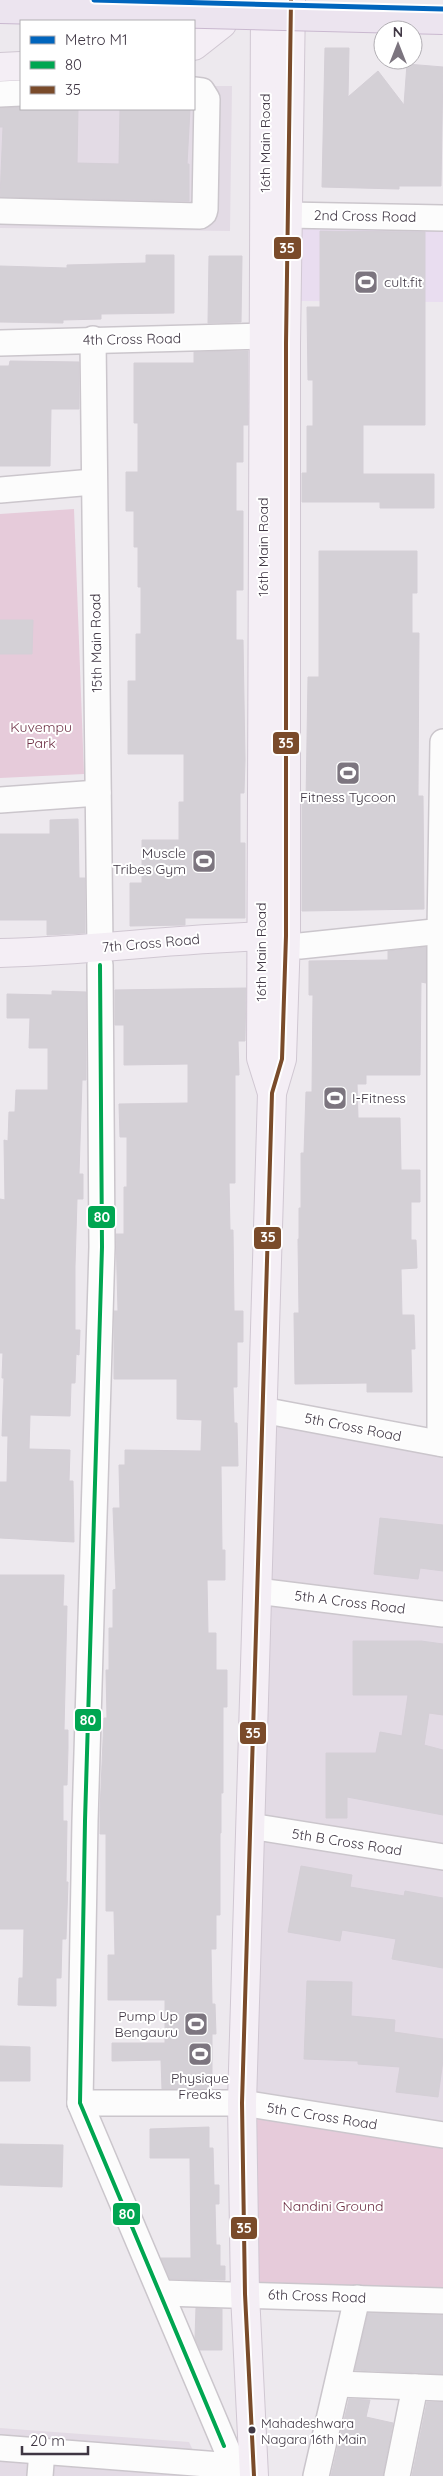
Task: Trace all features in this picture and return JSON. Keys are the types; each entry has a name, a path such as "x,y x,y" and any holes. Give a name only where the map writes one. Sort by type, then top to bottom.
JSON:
{"main road":[{"path":"0,9 443,20"}],"street":[{"name":"16th Main Road","path":"241,2473 245,2294 242,2103 262,1410 272,1094 282,1059 265,336 274,18 292,0"},
{"name":"16th Main Road","path":"274,18 287,215 279,944"},
{"path":"195,45 222,24"},
{"path":"0,67 20,66"},
{"path":"0,211 200,216 204,213 205,209 207,99 202,91 195,90"},
{"path":"0,94 20,93"},
{"name":"2nd Cross Road","path":"287,215 443,218"},
{"name":"4th Cross Road","path":"0,343 93,339 265,336"},
{"name":"15th Main Road","path":"93,339 102,1247 85,1821 80,2102 241,2473"},
{"path":"0,490 93,482"},
{"path":"441,1444 443,742"},
{"path":"0,800 98,793"},
{"name":"7th Cross Road","path":"0,967 56,969 100,956 226,936 279,944 441,931"},
{"name":"7th Cross Road","path":"0,953 54,952 100,956"},
{"name":"5th Cross Road","path":"262,1410 441,1444"},
{"name":"5th A Cross Road","path":"257,1591 443,1614"},
{"name":"5th B Cross Road","path":"250,1826 443,1857"},
{"name":"5th C Cross Road","path":"80,2102 242,2103 443,2135"},
{"name":"6th Cross Road","path":"162,2293 443,2301"},
{"path":"316,2476 357,2298"},
{"path":"338,2384 443,2388"},
{"path":"397,2476 415,2387"},
{"path":"0,2448 241,2473"},
{"path":"40,2476 42,2451"}],"shaded area":[{"path":"0,83 20,83 20,110 195,110 195,86 232,86 230,231 0,228"},
{"path":"302,223 443,224 443,302 301,301"},
{"path":"276,1424 443,1450 443,2123 254,2092"},
{"path":"0,2428 189,2442 205,2476 0,2476"}],"green space":[{"name":"Kuvempu Park","path":"74,509 84,774 0,778 0,514"},
{"name":"Nandini Ground","path":"249,2112 443,2140 443,2290 254,2285"}],"building":[{"path":"325,48 349,48 348,97 378,71 404,105 407,70 423,70 423,65 443,67 441,186 399,186 399,189 322,187"},
{"path":"0,108 78,110 77,163 119,164 120,110 190,110 187,164 189,164 189,201 0,197 3,127 0,127"},
{"path":"320,231 425,232 425,425 363,425 363,474 434,474 434,508 380,508 380,502 302,502 302,473 307,473 307,426 313,426 313,380 308,380 307,307 320,307"},
{"path":"146,255 174,255 174,313 101,314 101,319 63,320 63,323 0,322 0,266 67,268 67,265 146,263"},
{"path":"209,256 242,256 241,322 208,323"},
{"path":"248,351 248,425 243,425 243,462 236,462 236,511 243,511 243,590 236,590 236,640 243,640 245,760 244,793 240,793 240,843 245,843 245,918 185,918 185,925 130,926 130,883 142,883 142,840 179,840 179,802 184,802 184,754 128,754 128,681 136,681 136,634 141,634 141,587 138,587 138,547 134,547 134,511 126,511 126,472 138,472 138,423 134,423 134,363 194,363 194,352"},
{"path":"10,361 79,362 79,409 51,409 50,466 0,466 0,366 9,366"},
{"path":"319,551 417,551 417,593 412,593 412,633 419,633 418,796 423,796 424,909 302,911 302,801 306,801 308,677 319,677"},
{"path":"0,620 33,620 32,654 0,654"},
{"path":"78,819 79,878 85,878 85,933 47,935 47,920 0,920 0,834 50,834 50,820"},
{"path":"426,947 426,983 421,982 420,1075 366,1075 366,1084 357,1084 358,1118 400,1118 401,1170 420,1170 420,1202 411,1202 411,1240 416,1240 417,1268 401,1269 402,1315 414,1315 415,1349 411,1349 412,1392 367,1392 367,1383 295,1384 294,1313 299,1313 298,1239 299,1208 301,1208 301,1153 304,1153 306,1092 312,1092 313,995 309,995 309,961 388,960 388,951"},
{"path":"246,988 245,1041 238,1041 239,1075 235,1075 235,1183 229,1183 230,1230 233,1230 234,1311 243,1311 243,1342 237,1342 237,1387 233,1387 234,1423 237,1423 238,1466 221,1466 222,1550 225,1550 225,1580 207,1580 208,1633 216,1633 216,1670 227,1670 227,1707 223,1707 220,1915 216,1915 216,1949 211,1949 212,2004 215,2004 216,2034 212,2034 212,2089 162,2089 161,2060 112,2061 112,2043 165,2043 165,2000 108,2000 108,1955 115,1955 114,1911 106,1911 106,1834 100,1834 100,1811 104,1718 107,1718 106,1670 109,1670 109,1628 113,1628 113,1590 116,1589 113,1508 120,1508 119,1465 125,1465 125,1450 201,1451 202,1420 177,1419 177,1379 114,1379 114,1311 118,1311 116,1234 124,1234 124,1187 127,1187 127,1137 120,1137 119,1104 188,1103 188,1064 124,1065 124,1025 115,1025 115,990"},
{"path":"52,991 86,992 86,1080 82,1080 79,1174 83,1174 83,1199 77,1199 75,1266 75,1330 80,1330 79,1355 76,1354 75,1383 71,1383 70,1416 30,1415 29,1449 70,1450 69,1481 73,1481 74,1542 0,1538 0,1482 7,1482 8,1436 2,1436 4,1378 2,1378 3,1353 0,1353 0,1199 5,1200 4,1140 8,1141 9,1112 15,1112 16,1090 48,1090 48,1048 29,1048 30,1018 7,1018 7,994 52,995"},
{"path":"380,1518 443,1525 443,1571 420,1568 418,1579 374,1574"},
{"path":"0,1575 64,1575 63,1606 67,1606 64,1730 68,1730 68,1748 67,1785 63,1785 63,1821 67,1821 66,1882 68,1882 66,1939 62,1939 61,1978 56,1978 56,2006 18,2005 19,1978 23,1978 24,1929 0,1929"},
{"path":"353,1641 421,1641 443,1644 443,1715 429,1713 424,1745 443,1750 443,1815 347,1797 347,1818 326,1818 326,1753 376,1753 380,1732 402,1736 408,1695 353,1695"},
{"path":"301,1866 352,1875 350,1887 404,1896 405,1891 443,1898 443,1968 392,1959 396,1939 342,1930 340,1941 288,1932"},
{"path":"307,1981 352,1982 351,2016 395,2020 394,2032 443,2039 443,2060 438,2097 396,2092 400,2067 358,2064 358,2061 304,2059"},
{"path":"0,2046 30,2047 30,2081 0,2081"},
{"path":"209,2127 209,2148 213,2148 214,2185 219,2185 219,2204 215,2204 216,2245 220,2245 220,2266 225,2266 225,2280 170,2279 161,2258 191,2258 190,2158 150,2158 150,2129"},
{"path":"0,2144 63,2145 62,2187 0,2185"},
{"path":"196,2308 222,2309 222,2350 200,2350 195,2338"},
{"path":"368,2313 443,2315 443,2374 355,2370"},
{"path":"349,2399 370,2400 366,2417 393,2423 383,2476 331,2476"},
{"path":"427,2402 443,2402 443,2476 412,2476"}],"metro line":[{"name":"M1","path":"94,0 443,9"}],"transit line":[{"name":"35","path":"254,2476 245,2294 242,2103 272,1093 282,1059 286,936 286,343 291,0"},
{"name":"80","path":"100,965 102,1247 85,1821 80,2103 224,2446"}],"place":[{"name":"cult.fit","path":"366,282"},
{"name":"Fitness Tycoon","path":"348,773"},
{"name":"Muscle Tribes Gym","path":"204,861"},
{"name":"I-Fitness","path":"335,1098"},
{"name":"Pump Up Bengauru","path":"196,2024"},
{"name":"Physique Freaks","path":"200,2054"},
{"name":"Mahadeshwara Nagara 16th Main","path":"252,2430"}]}
